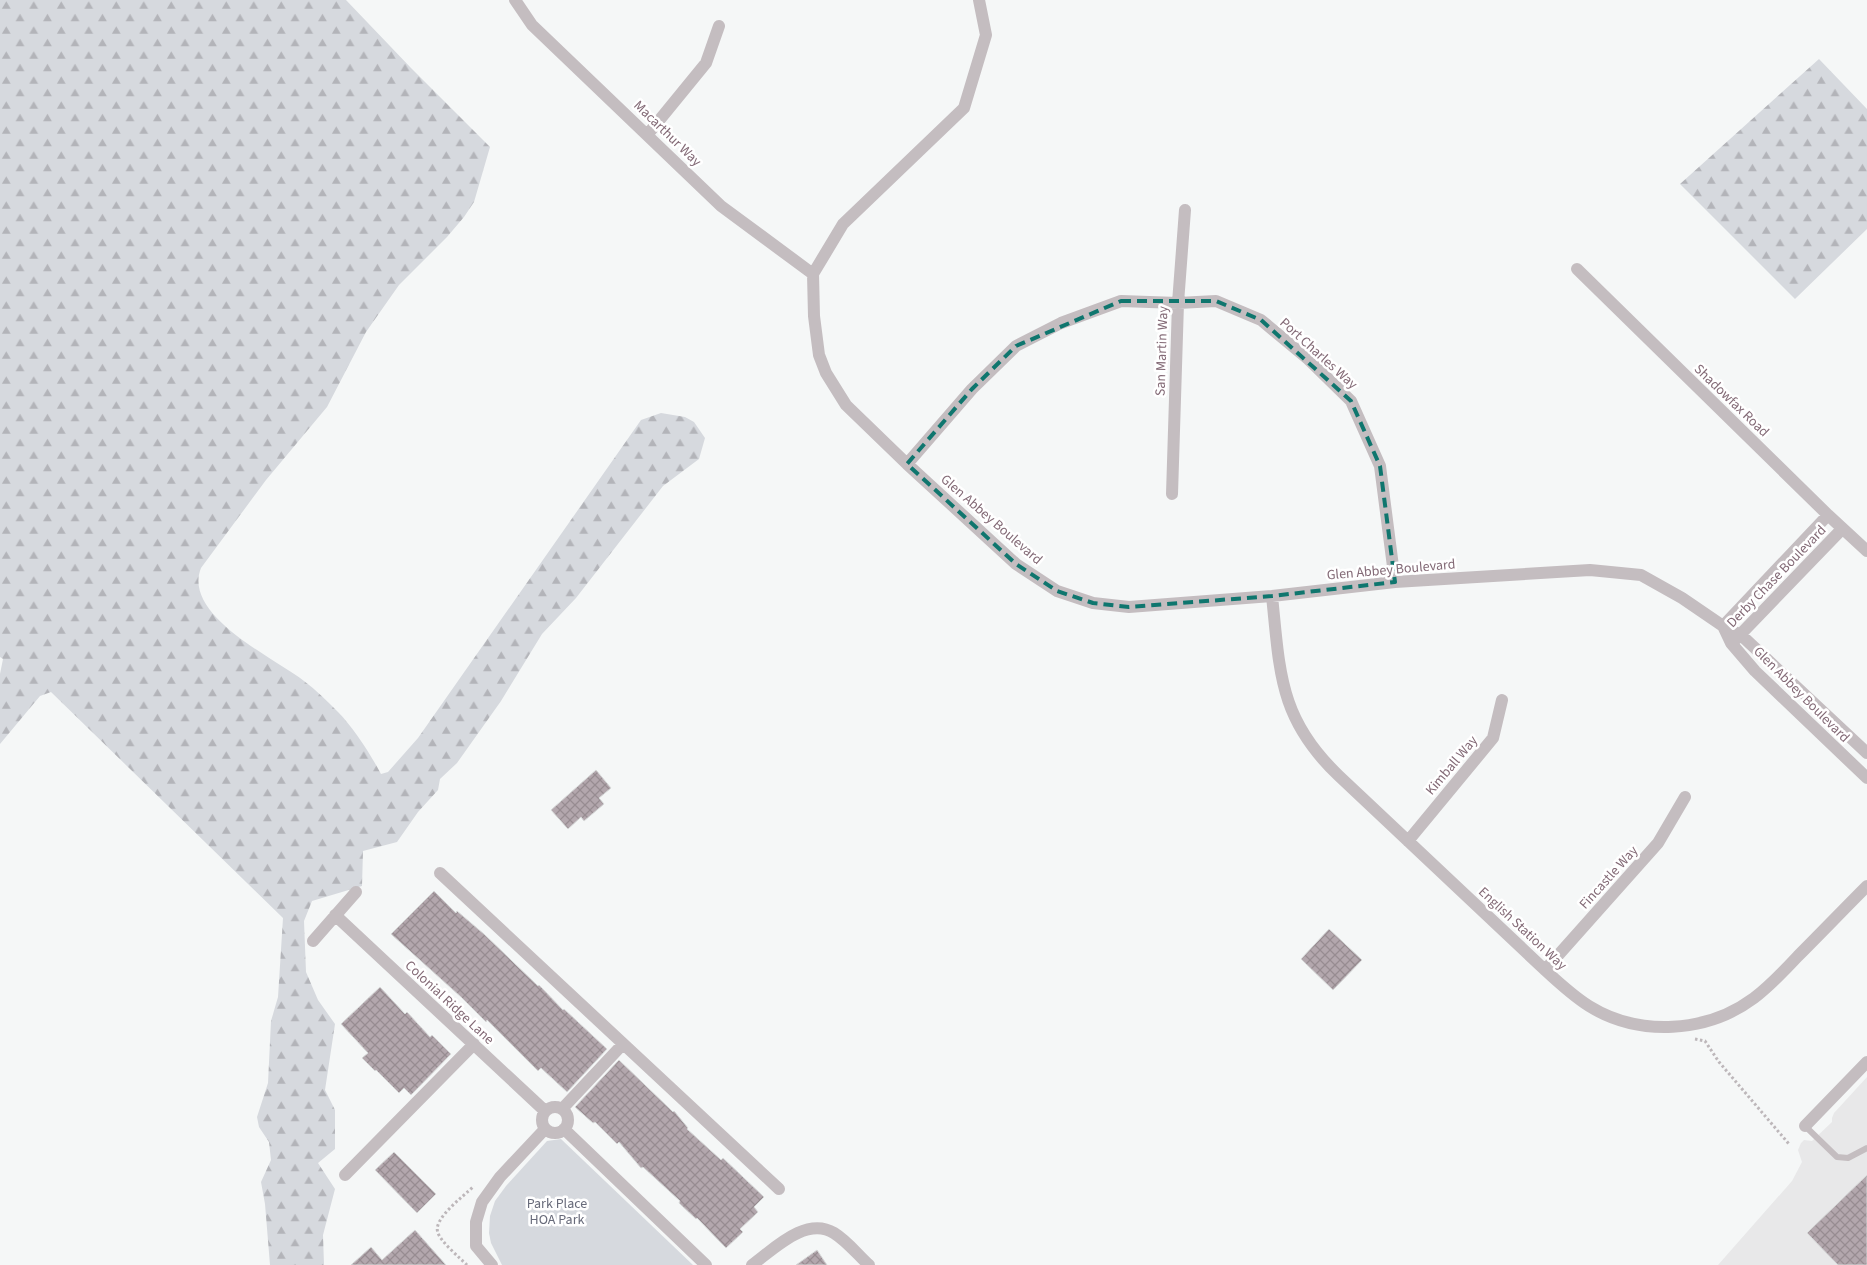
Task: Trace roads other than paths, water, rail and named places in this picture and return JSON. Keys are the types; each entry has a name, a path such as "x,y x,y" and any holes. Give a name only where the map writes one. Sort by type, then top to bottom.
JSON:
{"street":[{"name":"Macarthur Way","path":"515,0 532,25 648,134 721,206 813,274"},
{"path":"813,274 843,224 964,108 986,35 979,0"},
{"path":"648,134 706,64 719,26"},
{"name":"San Martin Way","path":"1172,494 1178,303 1185,210"},
{"name":"Shadowfax Road","path":"1578,269 1867,552"},
{"name":"Glen Abbey Boulevard","path":"813,274 814,316 819,355 826,374 846,405 1016,564 1057,591 1093,603 1129,608 1272,596 1395,582 1590,570 1640,575 1682,598 1723,626 1867,753"},
{"name":"Port Charles Way","path":"907,464 972,389 1016,346 1061,323 1121,301 1178,303 1216,301 1261,320 1308,359 1350,401 1380,466 1395,582"},
{"name":"Derby Chase Boulevard","path":"1723,626 1828,515"},
{"name":"Derby Chase Boulevard","path":"1736,639 1842,529"},
{"name":"English Station Way","path":"1272,596 1280,673 1292,715 1303,735 1328,766 1545,970 1574,996 1591,1008 1625,1022 1660,1027 1698,1024 1734,1010 1755,998 1769,986 1867,886"},
{"name":"Glen Abbey Boulevard","path":"1736,639 1756,671 1867,778"},
{"name":"Kimball Way","path":"1408,840 1493,738 1502,700"},
{"name":"Fincastle Way","path":"1545,970 1658,844 1685,797"},
{"path":"440,873 779,1189"},
{"path":"313,941 356,892"},
{"name":"Colonial Ridge Lane","path":"335,915 545,1111"},
{"path":"345,1175 474,1044"},
{"path":"562,1109 623,1044"},
{"path":"1805,1126 1867,1062"},
{"path":"554,1107 562,1109 568,1120 564,1129 553,1133 545,1129 542,1118 545,1111 554,1107"},
{"path":"492,1265 476,1246 476,1222 482,1202 500,1177 545,1129"},
{"path":"564,1129 706,1265"},
{"path":"752,1265 794,1235 804,1230 816,1228 834,1233 869,1265"}],"lane":[{"path":"1805,1126 1838,1157 1848,1158 1867,1148"}],"park label":[{"name":"Park Place HOA Park","path":"557,1212"}]}
